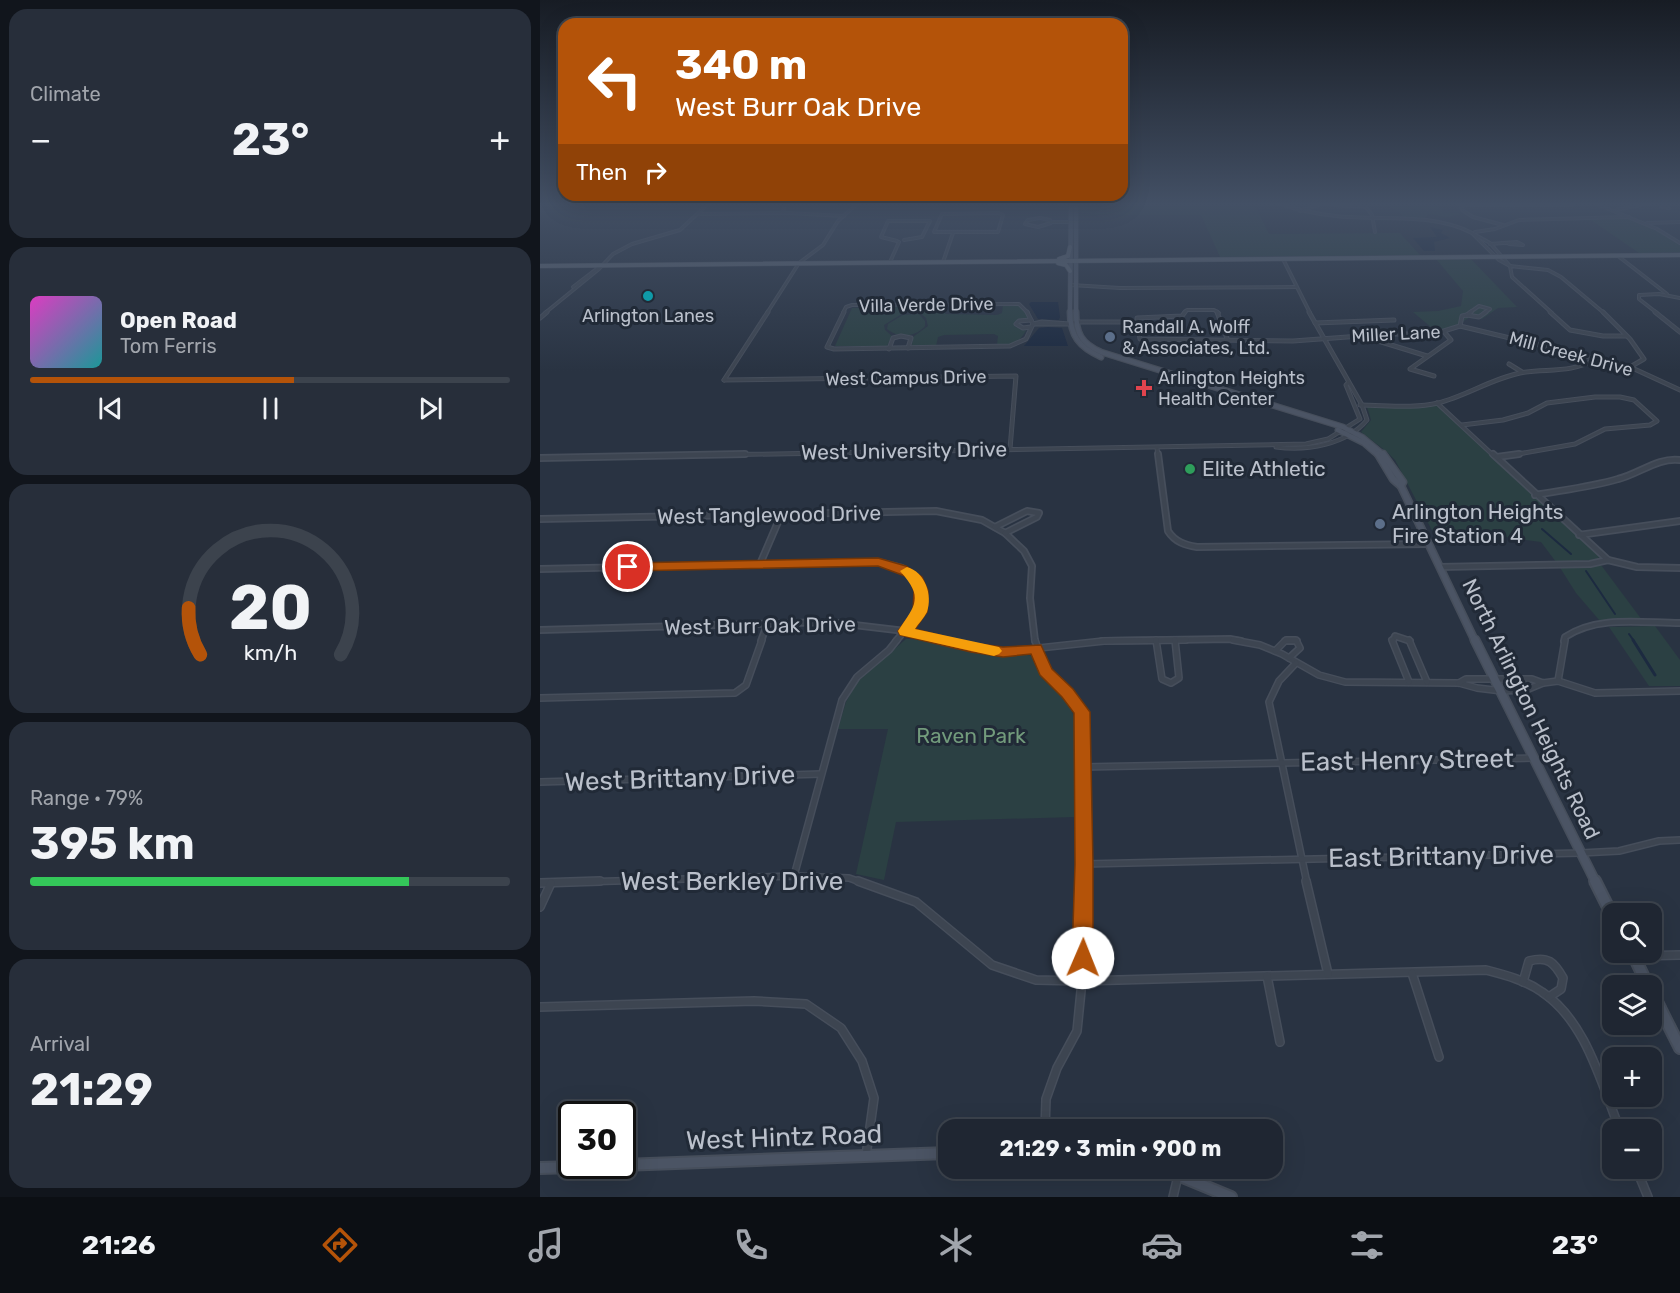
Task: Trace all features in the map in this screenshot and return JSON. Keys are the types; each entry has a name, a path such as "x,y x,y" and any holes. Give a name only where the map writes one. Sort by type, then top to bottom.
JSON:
{"main road":[{"path":"540,266 1283,259"},
{"path":"1016,261 1070,260"},
{"name":"North Arlington Heights Road","path":"1070,260 1076,329 1080,338 1088,345 1112,357 1348,431 1378,456 1395,482 1401,486 1498,690 1606,903"},
{"name":"North Arlington Heights Road","path":"1077,260 1070,324 1074,340 1087,351 1105,359 1348,431"},
{"path":"1009,261 1062,264 1070,271"},
{"path":"1662,1012 1680,1048"},
{"name":"West Hintz Road","path":"636,1164 938,1153"},
{"path":"541,1170 558,1169"},
{"path":"1188,1179 1231,1197"}],"street":[{"path":"540,317 593,269 609,259"},
{"path":"800,263 804,259"},
{"path":"1283,259 1356,405 1360,419 1348,431"},
{"path":"1287,266 1290,259"},
{"path":"1499,259 1510,266 1548,270 1561,277 1640,348 1644,359 1630,367"},
{"path":"1504,259 1510,266 1512,277 1570,330 1595,335 1626,336"},
{"path":"1622,259 1669,296"},
{"name":"West Campus Drive","path":"800,263 724,380 1016,376 1010,448"},
{"path":"1073,285 1120,288 1296,287"},
{"path":"1680,298 1640,294 1640,299 1680,332"},
{"name":"Villa Verde Drive","path":"1019,304 1026,309 1032,324 1026,339 1010,346 908,348 834,350 827,347 846,308 852,306 1019,304"},
{"path":"1479,306 1490,309 1479,317 1467,315 1479,306"},
{"path":"1032,324 1137,322 1137,318 1142,316 1182,316 1187,310 1214,310 1219,313 1228,341"},
{"name":"Miller Lane","path":"1137,322 1140,339 1228,341 1323,339 1389,334 1437,335 1460,326 1460,318 1467,315"},
{"path":"1315,323 1394,320"},
{"name":"Mill Creek Drive","path":"1460,326 1630,367 1679,389"},
{"path":"1434,376 1410,369 1427,356 1438,352 1451,340 1445,333"},
{"name":"Villa Verde Drive","path":"889,349 893,338 901,336 911,338 908,348"},
{"path":"1362,337 1427,356"},
{"path":"1356,405 1437,403 1499,378 1522,372 1571,370 1587,366 1595,359"},
{"path":"1509,364 1522,372"},
{"path":"1347,383 1351,385 1362,405 1367,420 1363,426 1348,431"},
{"path":"1462,425 1503,420 1528,413 1547,403 1569,399 1620,397 1634,400 1658,421 1650,425 1605,429 1575,444 1497,457"},
{"path":"1437,403 1578,535 1608,560"},
{"name":"West University Drive","path":"540,458 1010,448 1268,446 1297,450 1317,447 1348,431"},
{"path":"1157,448 1167,528 1178,542 1197,547 1428,544"},
{"path":"1535,495 1614,481 1644,470 1669,457 1680,460"},
{"name":"West Tanglewood Drive","path":"540,519 936,511 982,520 1005,533 1024,551 1032,566 1030,598 1036,648 1046,672 1082,712 1084,864 1082,981 1077,1031 1057,1068 1046,1099 1045,1119"},
{"path":"995,527 1027,511 1039,513 1037,517 1005,533"},
{"path":"760,564 781,515"},
{"path":"1578,535 1680,521"},
{"path":"1440,567 1590,564 1608,560 1637,567 1680,568"},
{"path":"540,569 878,562 902,568 915,577 921,591 920,612 889,650 857,677 842,699 794,876"},
{"name":"West Burr Oak Drive","path":"540,630 829,622 905,631 971,647 1003,652 1104,641 1230,639 1260,645 1319,675 1345,682 1459,683"},
{"path":"1558,681 1565,637 1576,628 1596,625 1680,623"},
{"path":"540,699 735,693 746,685 768,625"},
{"path":"1409,682 1392,639 1395,636 1401,635 1409,639 1427,682"},
{"path":"1156,640 1162,679 1171,683 1179,678 1174,640"},
{"path":"1275,651 1286,640 1296,640 1300,648 1289,658"},
{"path":"1296,663 1279,681 1269,702 1301,859 1328,974"},
{"path":"1459,683 1466,679 1532,679 1543,683 1558,681 1595,693 1680,691"},
{"path":"1459,683 1467,687 1528,690 1538,688 1543,683"},
{"name":"East Henry Street","path":"1083,767 1533,758"},
{"name":"West Brittany Drive","path":"540,782 820,774"},
{"name":"East Brittany Drive","path":"1301,859 1581,853 1619,851 1659,841 1680,840"},
{"path":"1084,864 1301,859"},
{"name":"West Berkley Drive","path":"540,883 794,876 849,878 916,903 992,965 1036,980 1082,981 1486,970 1523,982"},
{"path":"540,907 551,883"},
{"path":"1662,955 1680,955"},
{"path":"1549,997 1561,989 1563,978 1555,964 1541,958 1529,961 1523,982 1549,997 1577,1030 1615,1119"},
{"path":"1412,973 1439,1057"},
{"path":"1267,976 1280,1042"},
{"path":"540,1007 754,1001 806,1004 841,1028 862,1061 874,1098 866,1156"},
{"path":"1173,1197 1177,1179"},
{"path":"1641,1179 1648,1197"}],"green space":[{"path":"1436,259 1471,259 1517,307 1498,308 1482,319 1470,317 1450,330 1438,333 1413,312 1438,311 1461,306 1463,291"},
{"path":"1014,304 1022,307 1028,318 1014,322 1015,327 1027,329 1017,342 997,345 998,336 994,334 944,335 938,337 936,346 912,346 913,337 928,326 926,318 920,313 925,305 947,305 945,314 997,315 1002,313 1003,305 1000,305"},
{"path":"902,306 902,314 884,325 885,330 892,336 887,346 835,346 852,308"},
{"path":"919,314 925,321 925,326 917,333 902,335 887,329 888,324 903,315"},
{"path":"1434,405 1439,407 1599,556 1598,560 1556,562 1541,542 1498,536 1436,538 1395,460 1361,432 1371,420 1367,407"},
{"path":"1601,565 1642,620 1600,621 1576,593 1559,566"},
{"path":"1655,626 1680,660 1680,686 1649,686 1609,627"},
{"name":"Raven Park","path":"906,639 918,639 982,653 1032,656 1041,675 1067,702 1076,724 1075,817 896,822 884,880 856,874 888,729 838,729 846,702 857,682"}],"water":[{"path":"1031,302 1058,302 1059,320 1038,319 1029,304"},
{"path":"1039,328 1062,328 1068,346 1024,346"}],"waterway":[{"path":"1542,529 1571,554"},
{"path":"1586,571 1615,614"},
{"path":"1629,634 1634,641"},
{"path":"1633,640 1655,675"}],"slow traffic":[{"path":"907,571 915,577 921,591 920,612 905,631 994,651"}],"place":[{"name":"Arlington Lanes","path":"648,296"},
{"name":"Randall A. Wolff & Associates, Ltd.","path":"1110,337"},
{"name":"Arlington Heights Health Center","path":"1144,388"},
{"name":"Elite Athletic","path":"1190,469"},
{"name":"Arlington Heights Fire Station 4","path":"1380,524"}],"route":[{"path":"628,567 878,562 902,568 910,573 915,577 921,591 920,612 905,631 971,647 1003,652 1036,648 1046,672 1082,712 1083,958"}]}
